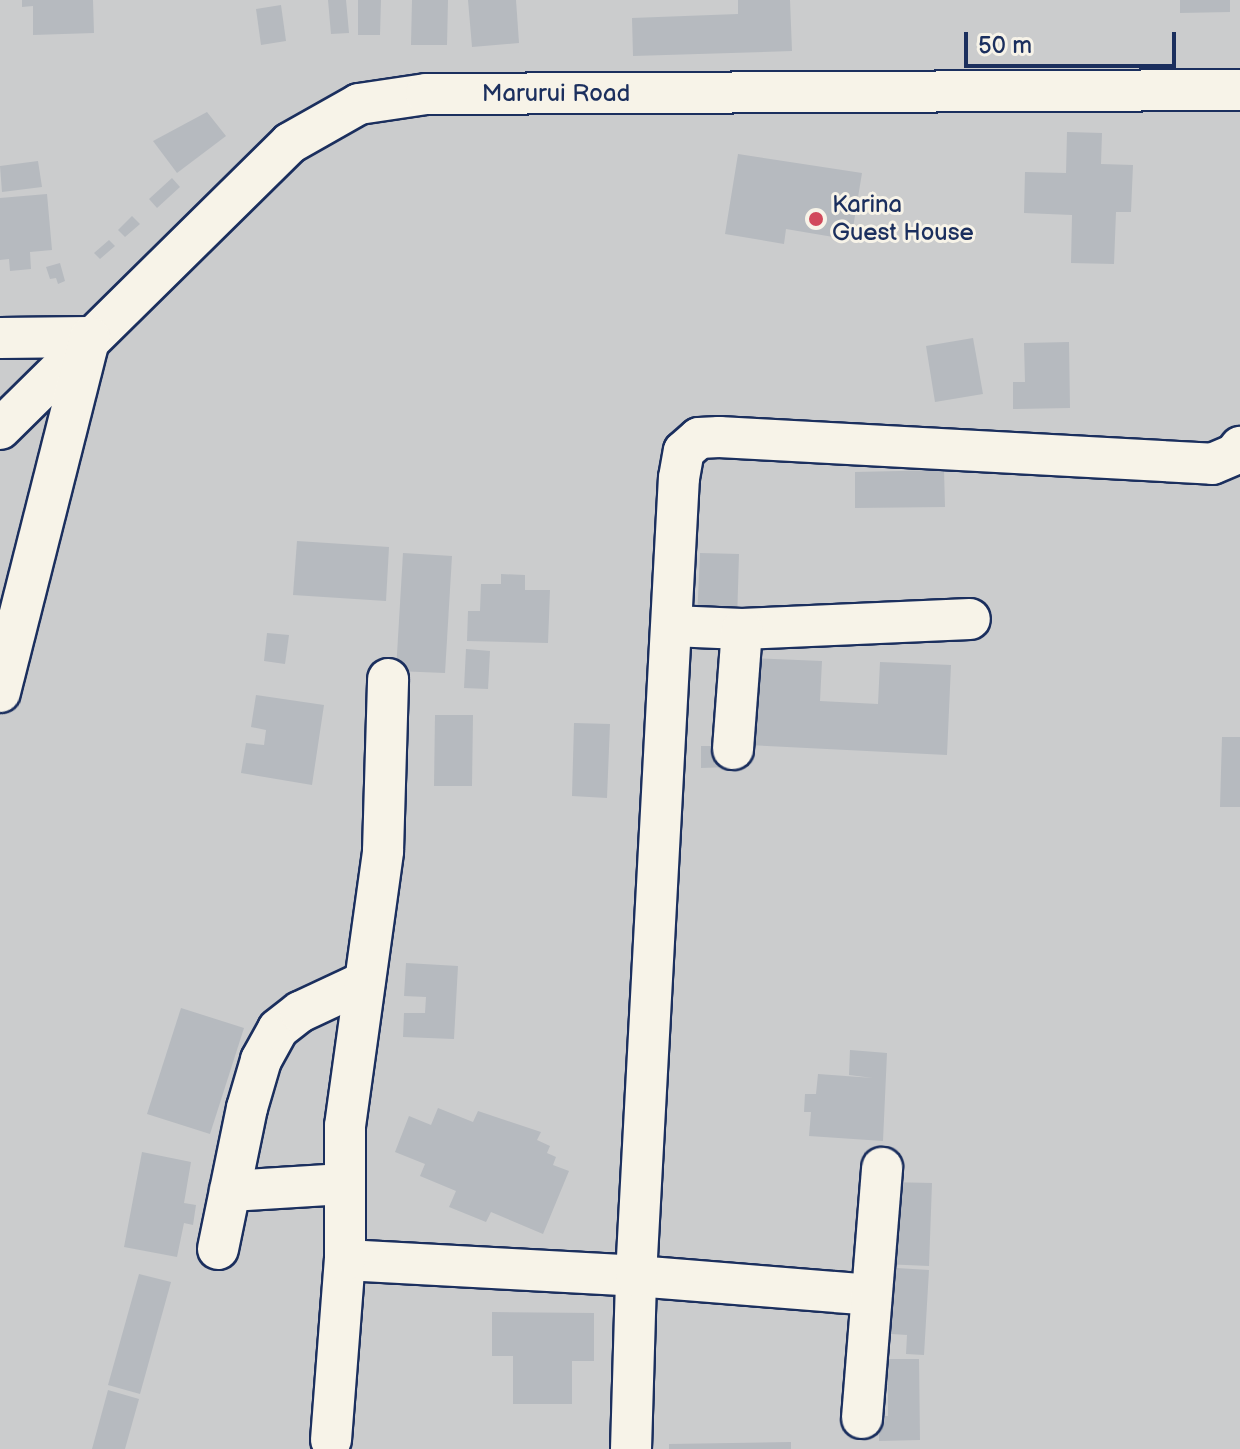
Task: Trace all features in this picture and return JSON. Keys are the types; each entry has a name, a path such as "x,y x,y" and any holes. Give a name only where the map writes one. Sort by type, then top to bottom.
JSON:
{"street":[{"name":"Marurui Road","path":"0,429 290,143 359,104 394,96 1240,90"},
{"path":"0,338 90,337 0,692"},
{"path":"631,1449 636,1276 679,478 684,451 699,438 1212,464 1235,454 1240,447"},
{"path":"672,626 742,629 970,619"},
{"path":"733,749 742,629"},
{"path":"331,1440 345,1260 345,1126 383,851 388,679"},
{"path":"218,1249 258,1072 278,1029 300,1012 364,982"},
{"path":"862,1418 882,1168"},
{"path":"230,1191 344,1184"},
{"path":"345,1260 636,1276 871,1295"}],"shaded area":[{"path":"0,0 1240,0 1240,1449 0,1449"}],"building":[{"path":"22,0 93,0 94,33 33,35 33,6 22,7"},
{"path":"328,0 346,0 349,33 331,34"},
{"path":"358,0 381,0 380,35 358,35"},
{"path":"412,0 448,0 447,45 411,45"},
{"path":"468,0 516,0 519,43 472,47"},
{"path":"738,0 790,0 792,51 633,56 632,18 738,14"},
{"path":"1180,0 1230,0 1230,12 1180,13"},
{"path":"281,5 286,41 261,45 256,9"},
{"path":"207,112 226,136 177,173 153,141"},
{"path":"1067,132 1102,133 1101,164 1133,165 1131,212 1116,212 1114,264 1071,263 1072,215 1024,213 1025,172 1066,173"},
{"path":"738,154 862,173 851,240 786,229 784,244 725,234"},
{"path":"38,161 42,187 2,192 0,166"},
{"path":"172,178 180,187 157,208 149,199"},
{"path":"47,194 52,250 30,252 31,269 10,271 9,259 0,260 0,198"},
{"path":"132,216 140,224 125,237 118,230"},
{"path":"109,240 115,246 100,259 94,253"},
{"path":"60,263 65,281 58,284 56,278 50,279 46,267"},
{"path":"973,338 983,394 935,402 926,346"},
{"path":"1069,342 1070,408 1013,409 1013,382 1025,382 1024,343"},
{"path":"944,470 945,507 855,508 855,472"},
{"path":"297,541 389,547 386,601 293,595"},
{"path":"403,553 452,556 445,673 396,671"},
{"path":"700,553 739,554 737,621 697,619"},
{"path":"501,574 525,575 525,590 550,590 548,643 467,641 468,611 480,611 481,584 501,584"},
{"path":"267,633 289,635 285,664 264,661"},
{"path":"466,649 490,651 488,689 464,688"},
{"path":"751,658 822,661 820,701 878,704 880,662 951,665 947,755 747,745"},
{"path":"256,695 324,705 312,785 241,773 246,743 264,745 266,730 251,727"},
{"path":"435,715 473,715 472,786 434,786"},
{"path":"574,723 610,724 607,798 572,796"},
{"path":"1222,737 1240,737 1240,807 1220,807"},
{"path":"701,746 730,746 730,767 701,768"},
{"path":"406,963 458,966 454,1039 403,1037 404,1013 425,1013 426,997 404,996"},
{"path":"181,1008 244,1028 210,1134 147,1114"},
{"path":"850,1050 887,1053 883,1141 809,1136 811,1112 804,1112 805,1094 816,1094 818,1074 873,1078 849,1075"},
{"path":"438,1108 473,1122 478,1111 541,1132 537,1140 550,1146 547,1153 556,1157 553,1165 569,1171 543,1234 491,1212 486,1222 449,1207 456,1191 420,1176 425,1164 395,1152 409,1116 431,1125"},
{"path":"142,1152 191,1162 184,1203 196,1205 193,1225 184,1223 177,1257 124,1247"},
{"path":"887,1182 932,1183 929,1266 883,1264"},
{"path":"880,1267 929,1270 924,1355 906,1354 907,1335 876,1333"},
{"path":"139,1274 171,1282 140,1394 108,1385"},
{"path":"492,1312 594,1313 594,1361 572,1361 572,1404 513,1404 513,1356 492,1356"},
{"path":"887,1359 919,1359 920,1440 879,1441 879,1416 888,1416 888,1385 881,1386 880,1366 888,1365"},
{"path":"108,1390 139,1399 125,1449 92,1449"},
{"path":"791,1442 791,1449 669,1449 669,1444"}],"place":[{"name":"Karina Guest House","path":"816,219"}]}
